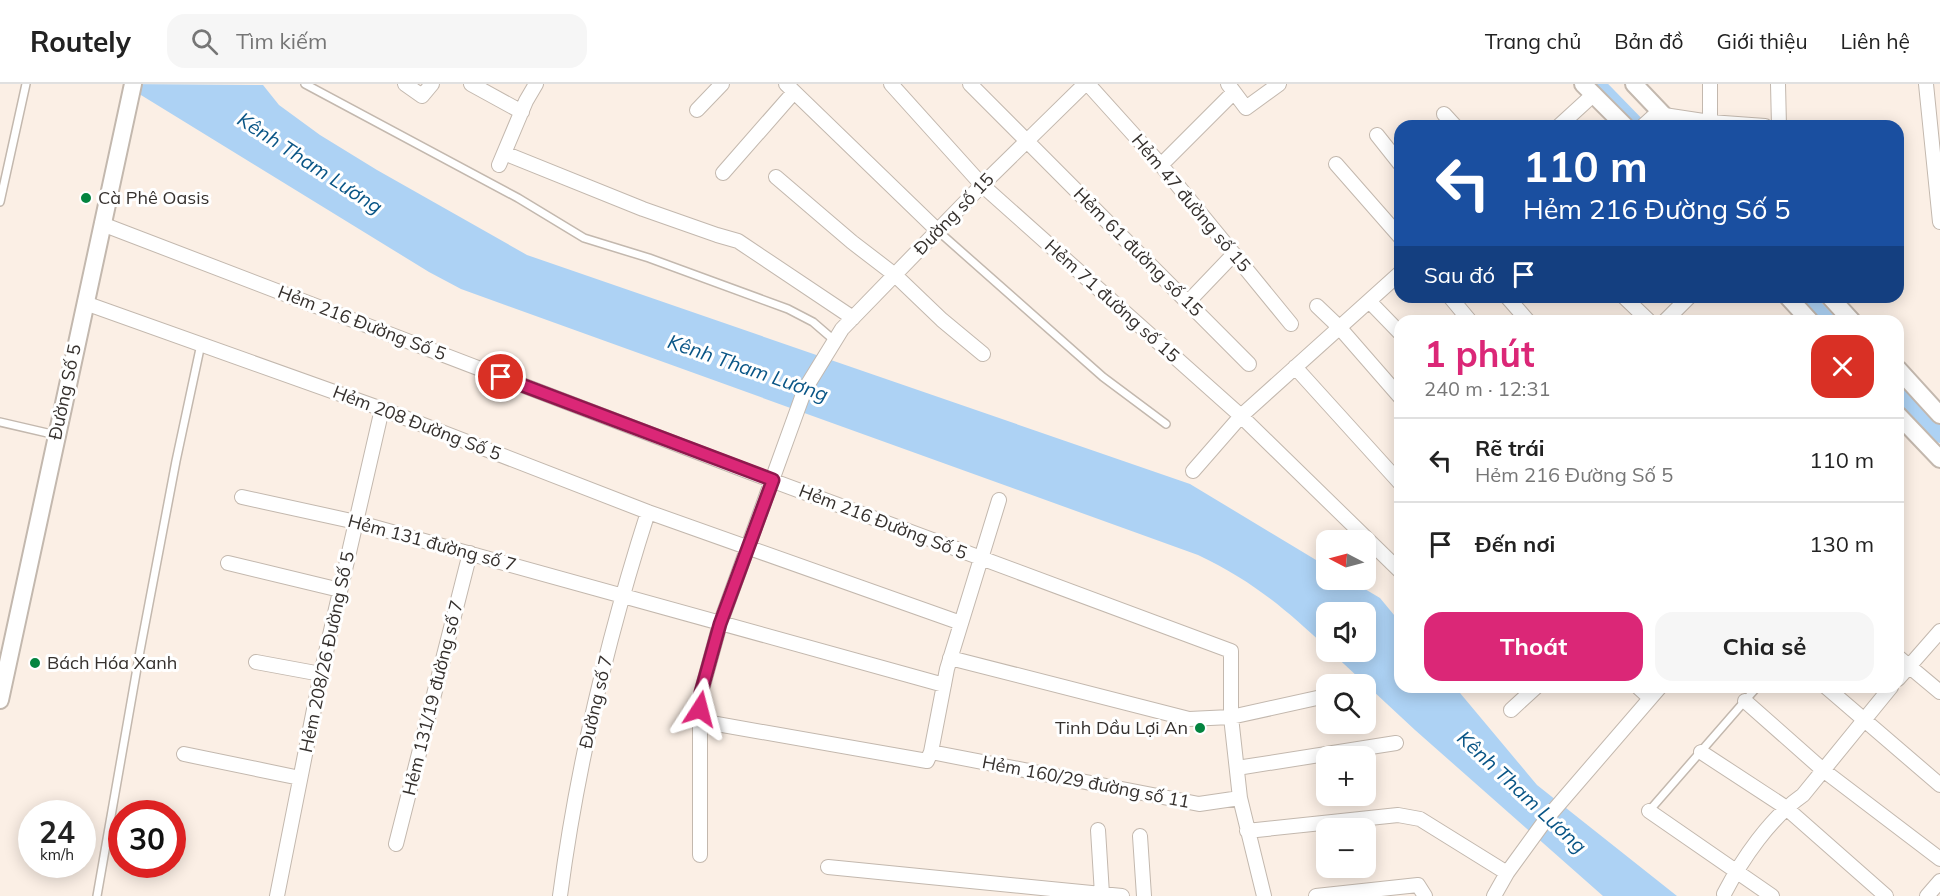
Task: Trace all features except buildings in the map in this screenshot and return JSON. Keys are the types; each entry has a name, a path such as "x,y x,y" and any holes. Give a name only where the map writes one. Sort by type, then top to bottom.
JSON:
{"street":[{"name":"Đường Số 5","path":"0,700 134,84"},
{"path":"405,84 422,96 432,84"},
{"path":"471,84 522,112"},
{"path":"536,84 502,159 717,236 738,241 853,318"},
{"path":"697,110 722,84"},
{"name":"Hẻm 71 đường số 15","path":"891,84 982,185 1241,416 1394,565"},
{"name":"Hẻm 61 đường số 15","path":"970,84 1249,364"},
{"path":"1161,165 1231,88 1246,108 1279,84"},
{"path":"1634,84 1658,120"},
{"path":"1710,84 1710,120"},
{"path":"1778,84 1779,120"},
{"path":"1926,84 1940,222"},
{"name":"Đường số 15","path":"833,345 842,329 1080,86"},
{"name":"Hẻm 47 đường số 15","path":"1080,86 1161,165 1291,324"},
{"path":"723,173 790,88 938,231"},
{"path":"1564,120 1588,89 1619,120"},
{"path":"1444,114 1450,120"},
{"path":"1377,135 1394,156"},
{"path":"1336,164 1394,230"},
{"path":"776,177 852,242 895,275 942,320 983,354"},
{"name":"Hẻm 216 Đường Số 5","path":"102,224 980,559 1231,651 1231,717 1240,798 1264,896"},
{"path":"1188,302 1234,254"},
{"path":"1193,471 1241,416 1394,278"},
{"path":"1369,301 1394,327"},
{"name":"Hẻm 208 Đường Số 5","path":"85,303 382,409 648,513 962,623"},
{"path":"1455,303 1465,315"},
{"path":"1512,303 1523,315"},
{"path":"1630,303 1642,315"},
{"path":"1671,315 1683,303"},
{"path":"1794,303 1804,315"},
{"path":"1837,303 1847,315"},
{"path":"1317,306 1339,327 1394,390"},
{"path":"700,855 700,696 720,624 805,389 833,345"},
{"path":"1295,367 1394,476"},
{"path":"1904,376 1940,415"},
{"name":"Hẻm 208/26 Đường Số 5","path":"277,896 321,674 382,409"},
{"path":"1904,426 1938,453"},
{"name":"Hẻm 131 đường số 7","path":"242,497 356,522 944,685"},
{"path":"929,756 950,658 999,500"},
{"name":"Đường số 7","path":"560,896 577,784 622,595 648,513"},
{"name":"Hẻm 131/19 đường số 7","path":"396,844 470,553"},
{"path":"228,563 340,590"},
{"path":"1904,672 1940,631"},
{"path":"950,658 1189,718 1231,717 1316,698"},
{"path":"256,662 321,674"},
{"path":"1904,662 1940,692"},
{"path":"1511,710 1524,693"},
{"path":"1645,693 1650,698"},
{"path":"1494,896 1521,853 1547,818 1655,693"},
{"path":"1833,693 1940,785"},
{"path":"1724,894 1736,870 1785,807 1803,795 1886,693"},
{"path":"1746,701 1822,770 1940,859"},
{"name":"Hẻm 160/29 đường số 11","path":"700,721 929,756 1199,804 1240,798"},
{"path":"1237,768 1396,742"},
{"path":"1701,752 1785,807 1886,896"},
{"path":"184,753 300,778"},
{"path":"1649,811 1772,896"},
{"path":"1247,831 1398,815 1420,819 1508,873"},
{"path":"1098,830 1102,894"},
{"path":"1140,836 1144,896"},
{"path":"828,867 1122,896"},
{"path":"1927,896 1940,881"},
{"path":"1316,896 1418,885 1425,896"}],"lane":[{"path":"0,202 26,84"},
{"path":"305,84 518,198 584,238 649,258 788,309 813,322 833,345"},
{"path":"938,231 1094,370 1166,424"},
{"path":"97,896 154,573 179,443 202,343"},
{"path":"0,422 56,435"},
{"path":"1649,811 1752,693"}],"water":[{"name":"Kênh Tham Lương","path":"123,84 263,85 279,105 320,135 527,255 1190,484 1316,560 1316,590 1367,590 1380,598 1394,615 1394,693 1460,693 1537,785 1677,896 1603,896 1376,694 1376,674 1355,674 1342,662 1376,662 1376,602 1316,602 1316,638 1266,595 1217,564 1198,555 461,289 429,272"}],"waterway":[{"path":"1597,84 1632,120"},
{"path":"1811,303 1822,315"},
{"path":"1904,398 1940,435"}],"place":[{"name":"Cà Phê Oasis","path":"86,198"},
{"name":"Bách Hóa Xanh","path":"35,663"},
{"name":"Tinh Dầu Lợi An","path":"1200,728"}],"route":[{"path":"501,377 773,480 720,624 700,696 700,709"}]}
